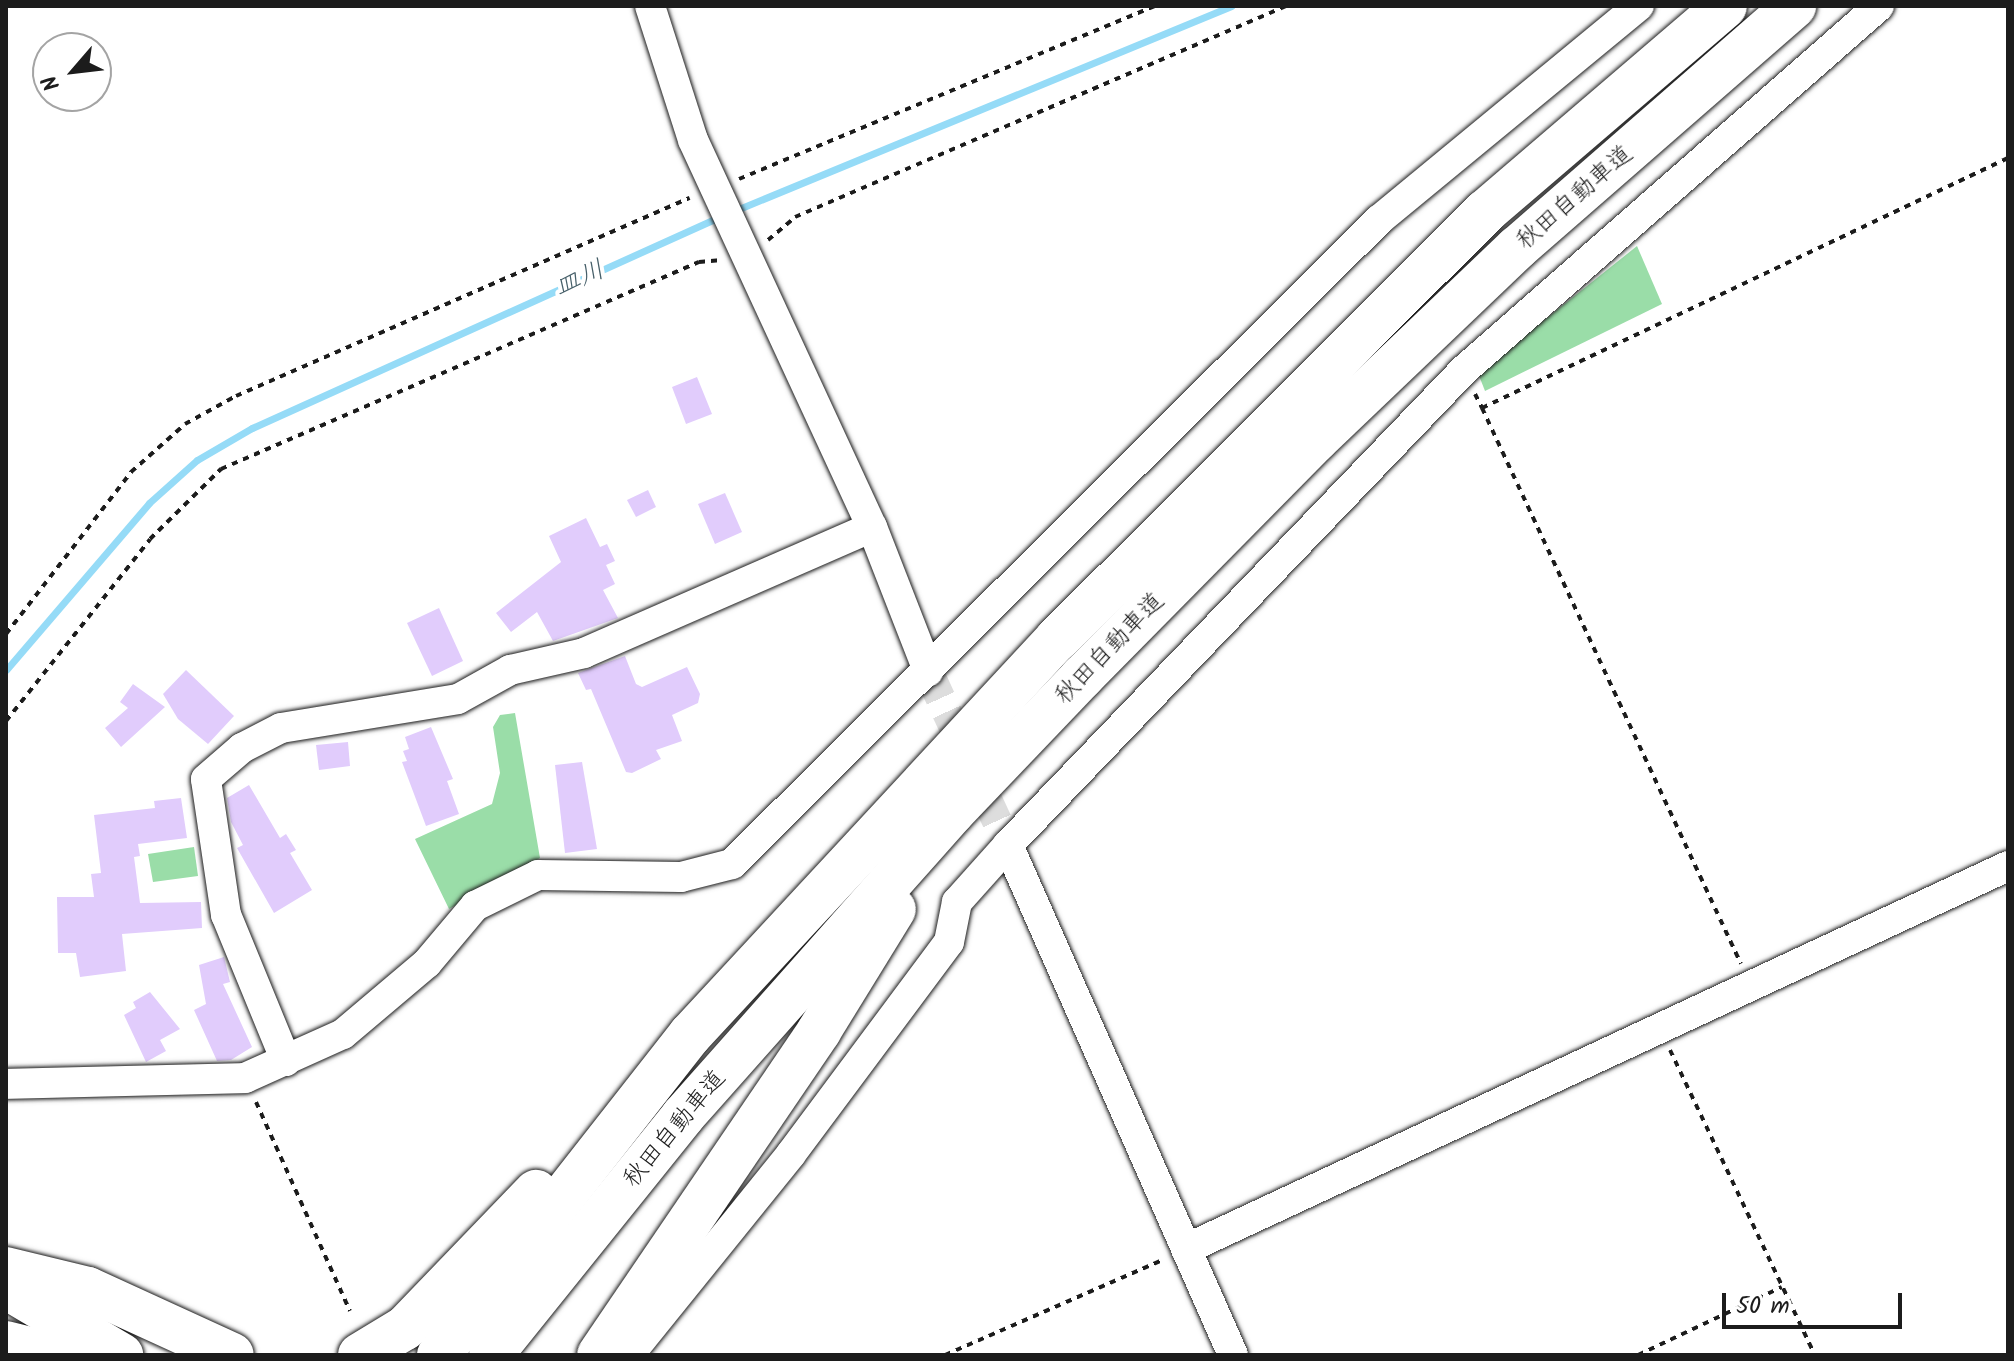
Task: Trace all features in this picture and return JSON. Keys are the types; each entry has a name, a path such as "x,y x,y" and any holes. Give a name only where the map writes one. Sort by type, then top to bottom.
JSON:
{"highway":[{"name":"秋田自動車道","path":"439,1355 690,1035 1057,639 1293,400 1485,212 1725,6"},
{"name":"秋田自動車道","path":"491,1355 683,1116 953,812 1327,430 1517,248 1794,6"},
{"path":"599,1355 819,1031 953,812"},
{"path":"360,1355 405,1328 690,1035"},
{"path":"6,1269 88,1289 232,1355"},
{"path":"6,1287 121,1355"},
{"path":"6,1343 54,1355"}],"street":[{"path":"650,6 693,140 872,527 928,671"},
{"path":"6,1084 245,1078 343,1034 427,963 475,906 538,875 681,877 732,864 1379,220 1639,6"},
{"path":"629,1355 791,1154 949,942 957,902 1008,845 1464,370 1879,6"},
{"path":"286,1061 226,915 206,779 242,748 281,728 458,699 510,670 584,653 872,527"},
{"path":"1008,845 1233,1355"},
{"path":"1186,1249 2008,866"}],"path":[{"path":"6,634 131,472 185,424 236,396 1154,6"},
{"path":"6,721 150,539 221,469 699,262 747,257 795,217 1286,6"},
{"path":"1482,408 2008,158"},
{"path":"1464,370 1750,984"},
{"path":"1659,1027 1815,1355"},
{"path":"245,1078 350,1311"},
{"path":"945,1355 1186,1249"},
{"path":"1638,1355 1782,1287"}],"green space":[{"path":"1637,246 1662,304 1485,391 1478,373"},
{"path":"515,713 540,858 449,909 415,839 492,804 500,773 493,727 500,715"},
{"path":"194,847 198,876 153,882 148,854"}],"building":[{"path":"697,377 712,414 686,424 672,387"},
{"path":"648,490 656,507 636,517 627,500"},
{"path":"725,493 742,532 715,544 698,504"},
{"path":"586,518 600,547 607,544 615,561 606,565 615,584 603,590 618,618 553,641 537,612 511,632 496,613 561,562 549,536"},
{"path":"439,608 463,661 432,676 407,623"},
{"path":"625,656 636,684 642,687 687,667 700,694 698,703 672,715 682,741 656,750 661,759 632,773 626,772 591,689 586,690 578,673"},
{"path":"186,670 234,716 208,744 178,719 163,694"},
{"path":"133,684 165,707 121,747 105,728 128,708 120,702"},
{"path":"431,727 453,779 447,781 459,814 426,826 402,762 407,761 403,751 409,749 405,737"},
{"path":"348,742 350,766 319,770 316,745"},
{"path":"582,762 597,849 565,853 555,765"},
{"path":"249,785 280,838 286,834 296,850 290,853 312,890 274,913 237,848 243,845 231,822 227,798"},
{"path":"181,798 187,838 138,844 140,856 134,857 140,903 201,902 202,928 122,934 126,971 80,977 76,953 58,953 57,897 94,897 91,874 101,873 94,815 155,808 154,801"},
{"path":"224,957 230,982 223,984 252,1047 231,1060 217,1061 194,1010 206,1004 199,965"},
{"path":"150,992 180,1029 160,1040 166,1051 146,1062 124,1015 136,1008 133,1002"}],"waterway":[{"name":"皿川","path":"734,211 1231,6"},
{"name":"皿川","path":"6,670 149,503 197,460 252,428 719,217"}],"tunnel":[{"path":"928,671 1008,845"}]}
